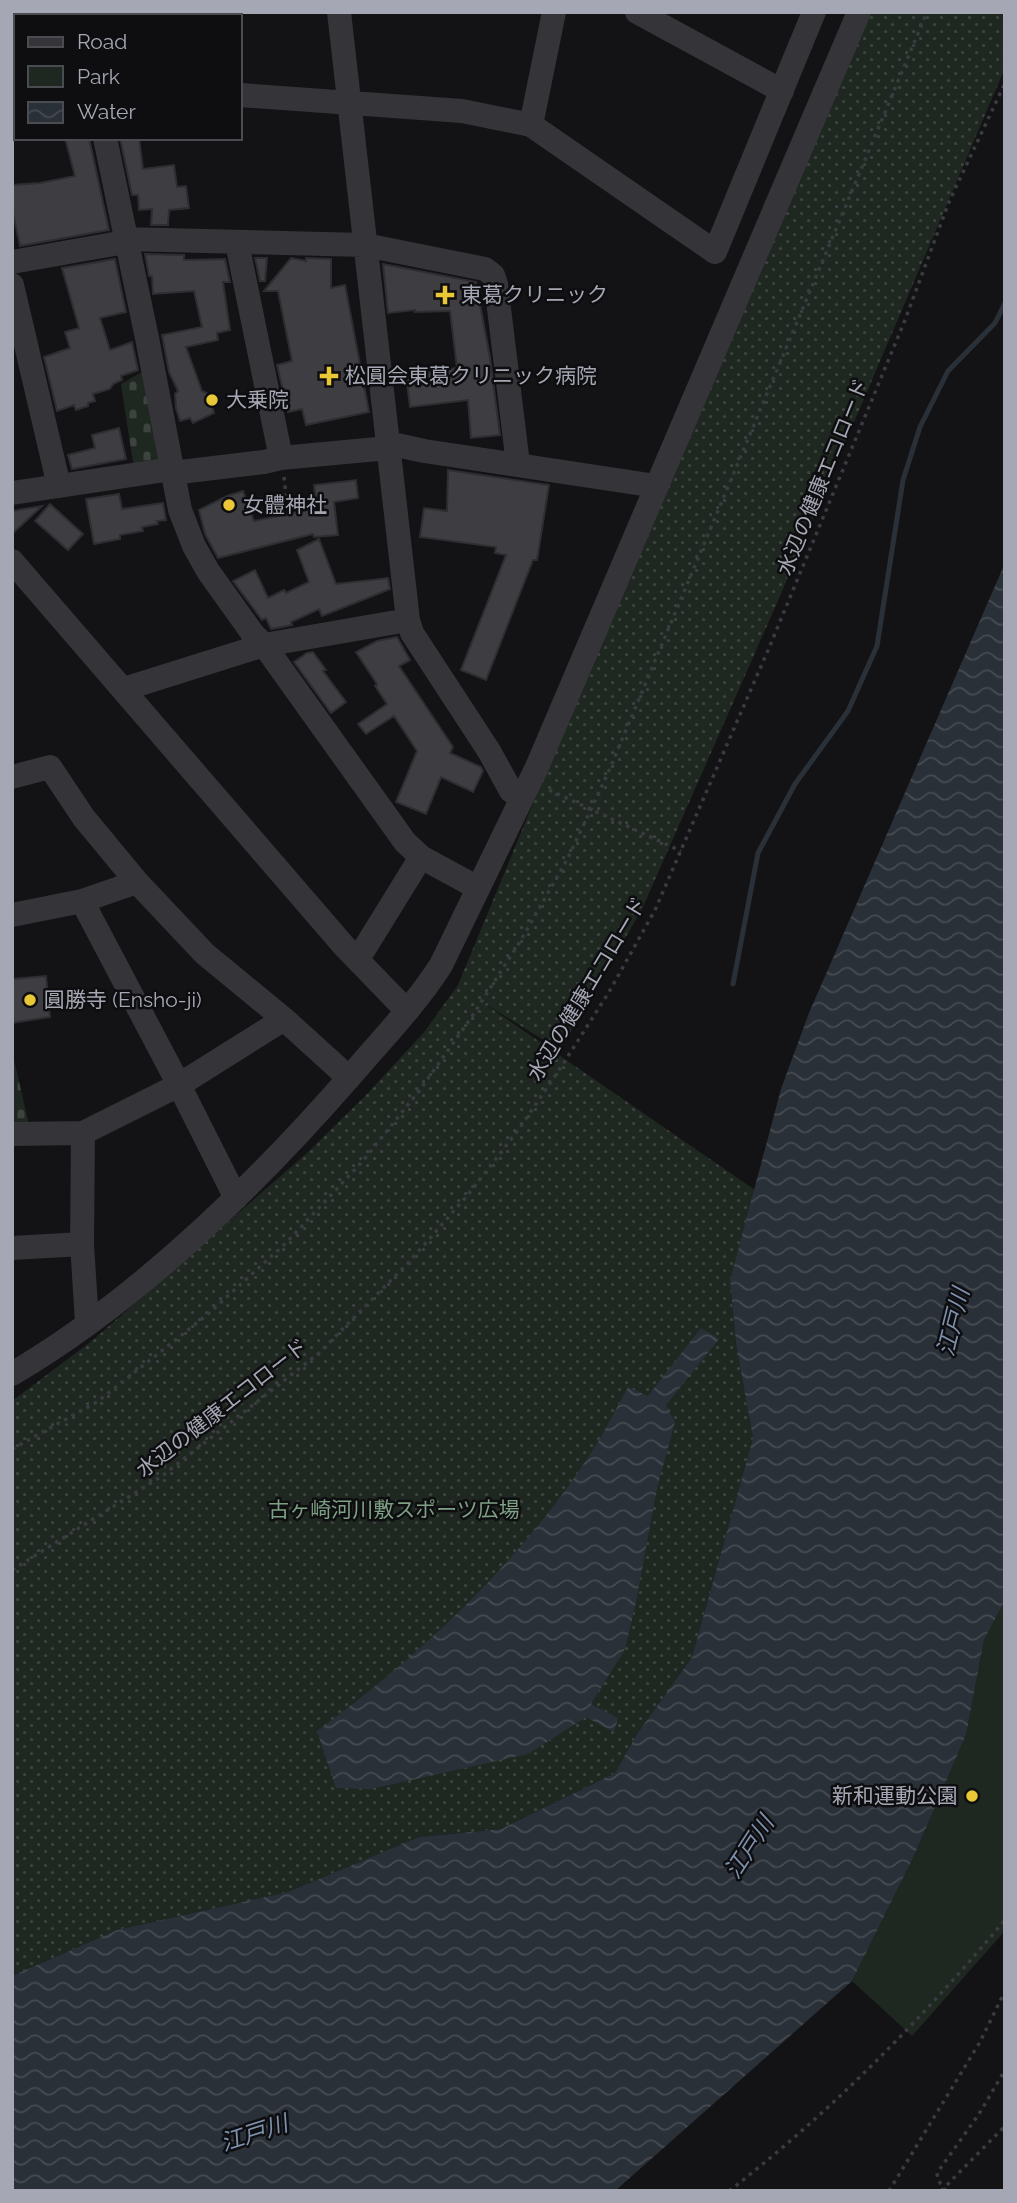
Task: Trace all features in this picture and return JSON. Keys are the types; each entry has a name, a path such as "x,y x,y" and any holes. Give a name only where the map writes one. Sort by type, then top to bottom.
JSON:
{"street":[{"path":"339,12 408,620 412,633 489,751 511,792 532,792"},
{"path":"531,125 554,12"},
{"path":"637,12 782,91"},
{"path":"242,95 462,111 531,125 715,252 814,12"},
{"path":"12,1374 87,1323 156,1269 236,1198 309,1125 424,991 441,965 478,888 532,792 656,485 859,12"},
{"path":"105,140 180,510 194,546 208,571 405,842 421,857 478,888"},
{"path":"12,262 125,240 365,245 485,269 496,284 518,464"},
{"path":"237,243 281,458"},
{"path":"12,285 59,486"},
{"path":"12,493 388,445 656,485"},
{"path":"12,561 210,792 407,1011"},
{"path":"124,689 264,645 408,620"},
{"path":"12,777 51,767 84,818 137,881 205,954 284,1019 349,1078"},
{"path":"358,959 421,857"},
{"path":"12,915 82,901 137,881"},
{"path":"82,901 236,1198"},
{"path":"12,1134 83,1133 179,1084 284,1019"},
{"path":"83,1133 82,1244 87,1323"},
{"path":"12,1248 82,1244"}],"path":[{"name":"水辺の健康エコロード","path":"12,1570 162,1476 318,1354 409,1262 467,1196 563,1063 609,992 655,910 790,598 905,320 949,202 1005,82"},
{"path":"250,500 286,495 281,458"},
{"path":"532,792 681,851"},
{"path":"729,2191 828,2109 941,1993 1005,1920"},
{"path":"889,2191 980,2042 1005,1991"},
{"path":"1005,2070 979,2114 937,2173 937,2180 943,2190 1005,2126"}],"green space":[{"name":"古ヶ崎河川敷スポーツ広場","path":"860,12 1005,12 1005,68 777,603 642,909 560,1050 482,1002 755,1190 730,1280 736,1344 753,1438 692,1657 637,1734 615,1773 501,1829 419,1837 288,1892 117,1930 12,1976 12,1401 93,1340 307,1153 367,1094 425,1031 458,985"},
{"path":"144,371 163,454 152,466 134,469 121,384"},
{"path":"12,1051 29,1125 12,1125"},
{"name":"新和運動公園","path":"1005,1600 1005,1934 1003,1933 912,2036 852,1981 913,1858 966,1735 984,1640"}],"water":[{"name":"江戸川","path":"1005,563 1005,1600 984,1640 966,1735 913,1858 852,1981 615,2191 12,2191 12,1976 117,1930 288,1892 419,1837 501,1829 615,1773 637,1734 692,1657 753,1438 736,1344 730,1280 781,1089 809,1013"},
{"path":"701,1328 719,1339 666,1405 675,1422 657,1488 625,1649 591,1704 618,1718 614,1732 586,1717 528,1754 371,1789 336,1788 317,1731 427,1642 495,1575 556,1503 583,1465 628,1387 648,1396"}],"building":[{"path":"66,140 89,140 109,230 20,246 12,209 12,185 75,176"},
{"path":"120,140 139,140 143,169 174,165 177,187 186,186 189,208 169,210 168,225 151,225 152,209 139,210 138,195 132,195"},
{"path":"145,254 184,255 184,260 225,259 230,282 223,282 230,330 217,333 218,340 186,347 202,391 209,394 214,413 193,423 190,418 180,421 175,394 178,391 169,372 162,335 202,327 194,291 153,294 152,276 149,276"},
{"path":"255,258 267,258 265,281 260,281"},
{"path":"291,258 306,261 306,258 331,259 331,288 345,285 369,412 306,425 302,409 288,412 277,365 292,361 278,291 264,291"},
{"path":"115,259 126,312 100,318 110,350 132,342 138,370 121,376 122,380 113,384 110,389 93,394 95,401 88,403 88,406 76,410 74,405 57,411 44,357 70,348 65,332 79,328 62,268"},
{"path":"383,264 476,282 500,435 471,438 468,400 410,407 406,375 457,368 450,311 415,310 388,313"},
{"path":"119,428 126,459 72,469 68,455 95,448 92,435"},
{"path":"448,470 549,485 537,560 533,560 486,680 461,670 506,555 495,553 496,547 420,537 424,508 447,511"},
{"path":"356,480 358,498 334,502 338,535 314,537 313,534 218,558 205,534 199,510 227,496 243,491 254,521 317,508 314,485"},
{"path":"119,494 122,509 163,503 166,520 142,527 143,531 120,535 120,539 94,544 86,499"},
{"path":"50,504 83,534 68,550 35,521"},
{"path":"42,506 12,534 12,511"},
{"path":"319,539 336,584 388,578 390,589 322,616 319,609 291,622 292,625 271,629 266,618 262,620 233,581 255,570 268,598 309,582 297,550"},
{"path":"397,637 410,660 399,666 453,747 450,753 481,767 483,771 473,792 441,777 426,814 396,802 417,751 394,716 366,734 358,724 387,704 356,652 377,641"},
{"path":"313,652 326,670 323,671 346,702 331,713 294,662"},
{"path":"46,976 50,1017 12,1023 12,979"}],"waterway":[{"path":"733,984 758,853 795,784 848,711 877,646 903,480 920,427 948,371 995,323 1005,303"}],"place":[{"name":"東葛クリニック","path":"445,295"},
{"name":"松圓会東葛クリニック病院","path":"329,376"},
{"name":"大乗院","path":"212,400"},
{"name":"女體神社","path":"229,505"},
{"name":"圓勝寺 (Ensho-ji)","path":"30,1000"},
{"name":"新和運動公園","path":"972,1796"}]}
